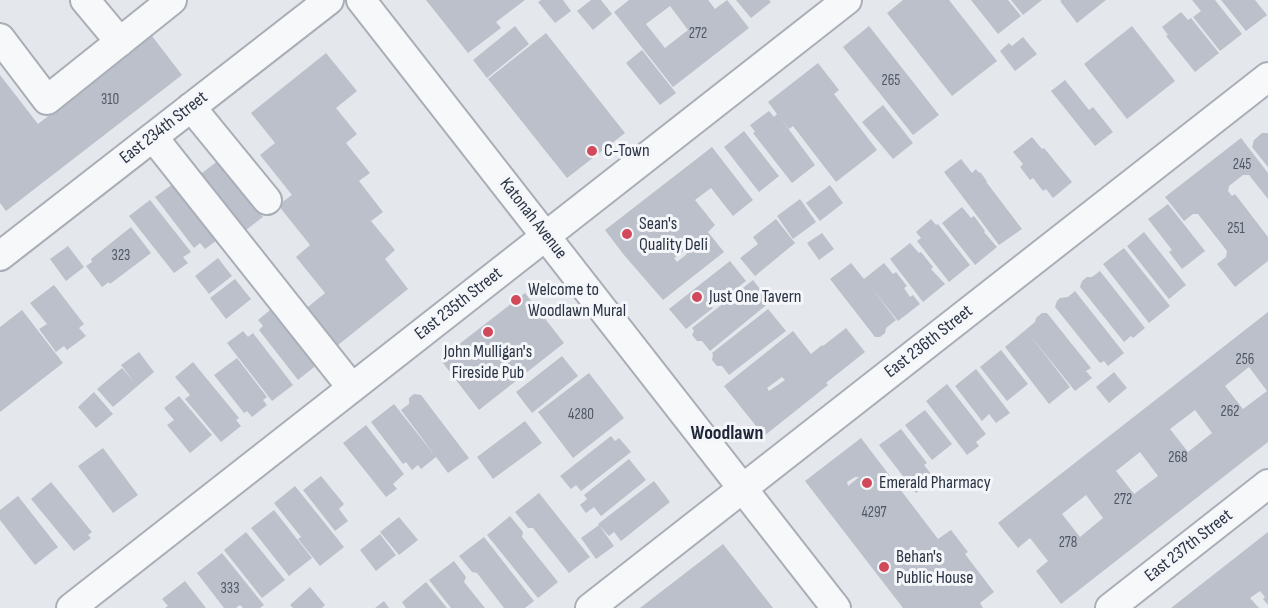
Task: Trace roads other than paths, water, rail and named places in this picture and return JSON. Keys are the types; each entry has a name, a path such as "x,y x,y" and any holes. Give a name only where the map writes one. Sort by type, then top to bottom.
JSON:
{"street":[{"path":"84,0 120,42"},
{"path":"0,38 47,100 172,0"},
{"name":"East 234th Street","path":"0,256 329,0"},
{"name":"Katonah Avenue","path":"361,0 836,608"},
{"name":"East 235th Street","path":"71,608 847,0"},
{"name":"East 236th Street","path":"590,608 1268,77"},
{"path":"191,107 267,200"},
{"path":"153,138 352,388"},
{"name":"East 237th Street","path":"1110,608 1268,484"}],"place":[{"name":"C-Town","path":"592,151"},
{"name":"Sean's Quality Deli","path":"627,234"},
{"name":"Just One Tavern","path":"697,297"},
{"name":"Welcome to Woodlawn Mural","path":"516,300"},
{"name":"John Mulligan's Fireside Pub","path":"488,332"},
{"name":"Emerald Pharmacy","path":"867,483"},
{"name":"Behan's Public House","path":"884,567"}],"district":[{"name":"Woodlawn","path":"727,434"}]}
